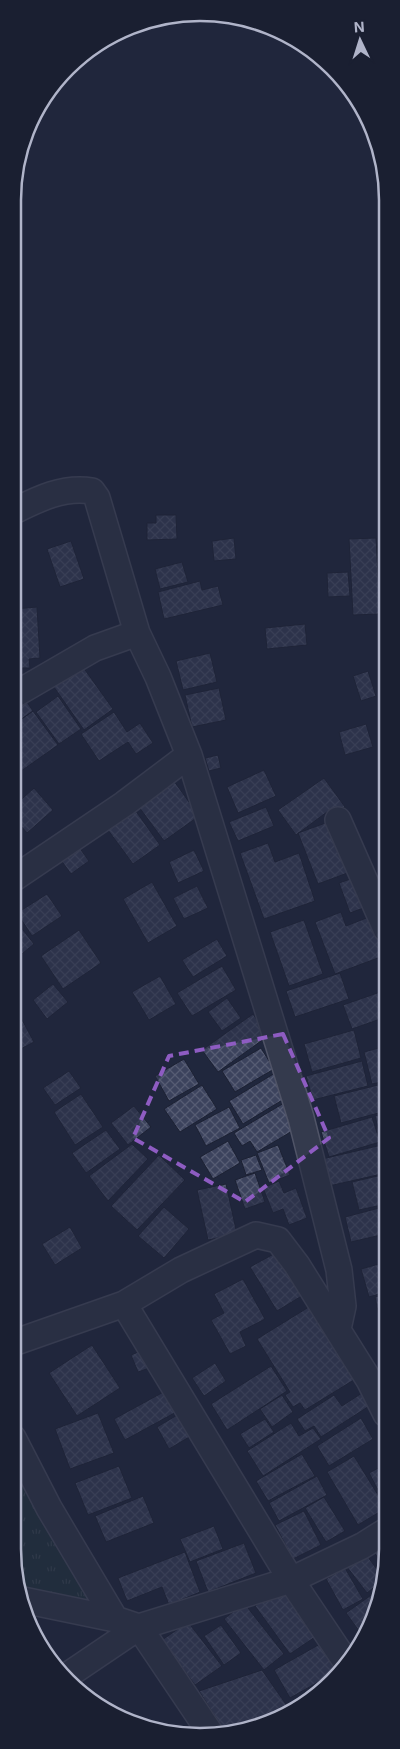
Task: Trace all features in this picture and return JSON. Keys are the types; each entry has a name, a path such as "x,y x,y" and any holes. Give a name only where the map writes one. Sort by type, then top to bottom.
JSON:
{"street":[{"path":"21,507 62,491 79,489 92,491 98,498 137,633 189,755 301,1118 339,1270 343,1306 338,1329"},
{"path":"21,691 95,648 137,633"},
{"path":"21,874 124,804 189,755"},
{"path":"338,820 379,914"},
{"path":"21,1340 124,1304 181,1270 256,1235 278,1240 297,1265 338,1329 378,1378"},
{"path":"124,1304 291,1580 343,1657"},
{"path":"21,1454 49,1508 115,1618"},
{"path":"72,1673 139,1626 291,1580 362,1546 379,1535"},
{"path":"29,1601 115,1618 139,1626 207,1727"}],"highlighted area":[{"path":"283,1034 329,1138 245,1202 133,1138 169,1056"}],"green space":[{"path":"21,1464 105,1609 27,1593 21,1549"}],"building":[{"path":"156,515 176,515 177,539 147,540 147,523 156,523"},
{"path":"234,538 236,559 214,561 212,541"},
{"path":"376,538 379,614 353,615 349,539"},
{"path":"377,539 379,539 379,568"},
{"path":"71,541 84,579 60,587 47,549"},
{"path":"182,562 188,582 160,589 155,569"},
{"path":"348,572 350,596 328,597 327,573"},
{"path":"200,581 202,590 218,586 223,605 164,619 158,592"},
{"path":"37,607 40,658 29,659 30,668 21,668 21,608"},
{"path":"305,624 307,645 267,649 265,628"},
{"path":"210,653 217,682 183,690 176,661"},
{"path":"78,660 113,709 84,730 49,680"},
{"path":"368,671 376,696 361,701 353,676"},
{"path":"219,688 226,720 192,727 185,695"},
{"path":"21,693 33,711 21,719"},
{"path":"58,696 81,729 59,744 36,712"},
{"path":"33,711 58,745 21,771 21,719"},
{"path":"114,712 127,732 140,723 153,743 136,754 128,742 99,761 81,734"},
{"path":"366,724 373,747 345,755 339,732"},
{"path":"218,755 221,768 209,771 205,758"},
{"path":"264,770 276,796 238,813 227,787"},
{"path":"324,778 345,807 331,817 327,812 296,835 278,810"},
{"path":"174,781 199,816 164,841 139,807"},
{"path":"34,788 53,810 27,833 21,826 21,800"},
{"path":"133,807 160,845 133,864 105,826"},
{"path":"266,807 274,826 238,841 229,822"},
{"path":"331,821 350,872 318,884 298,833"},
{"path":"76,843 89,861 71,874 58,856"},
{"path":"268,843 275,862 299,853 315,901 264,919 240,853"},
{"path":"194,850 204,871 178,883 169,862"},
{"path":"356,877 366,907 350,913 339,883"},
{"path":"152,882 177,926 148,943 123,899"},
{"path":"197,886 208,908 184,919 173,898"},
{"path":"47,894 62,916 32,936 21,919 21,910"},
{"path":"341,912 346,926 374,915 379,929 379,958 335,974 315,922"},
{"path":"304,920 323,974 289,986 270,932"},
{"path":"21,927 34,944 21,955"},
{"path":"79,930 101,963 63,989 41,956"},
{"path":"217,939 227,956 193,977 182,960"},
{"path":"222,966 236,990 192,1016 177,993"},
{"path":"340,973 349,999 295,1017 286,991"},
{"path":"160,976 176,1004 149,1020 132,992"},
{"path":"53,984 68,1002 47,1019 33,1000"},
{"path":"379,992 379,1019 352,1029 343,1005"},
{"path":"227,998 241,1018 222,1031 208,1012"},
{"path":"253,1014 268,1036 218,1072 202,1050"},
{"path":"21,1018 34,1042 21,1049"},
{"path":"354,1030 361,1058 312,1072 304,1044"},
{"path":"261,1048 274,1069 235,1092 222,1071"},
{"path":"379,1048 379,1082 372,1084 364,1052"},
{"path":"184,1059 199,1084 169,1101 155,1076"},
{"path":"362,1061 368,1086 313,1100 306,1076"},
{"path":"69,1071 81,1088 55,1105 43,1088"},
{"path":"275,1073 289,1096 243,1124 229,1101"},
{"path":"202,1085 217,1109 180,1132 164,1109"},
{"path":"379,1085 379,1113 341,1123 334,1096"},
{"path":"81,1094 103,1127 75,1145 54,1112"},
{"path":"284,1103 299,1127 257,1152 250,1141 242,1146 234,1133"},
{"path":"134,1106 151,1127 128,1145 111,1123"},
{"path":"229,1107 240,1128 206,1146 195,1125"},
{"path":"379,1115 379,1131 375,1116"},
{"path":"372,1117 379,1142 329,1157 321,1132"},
{"path":"106,1130 120,1149 86,1173 72,1153"},
{"path":"228,1141 240,1163 213,1179 200,1157"},
{"path":"132,1144 148,1159 108,1201 89,1176"},
{"path":"278,1145 290,1175 269,1183 257,1153"},
{"path":"379,1146 379,1175 329,1186 322,1159"},
{"path":"159,1155 185,1180 137,1230 111,1206"},
{"path":"256,1155 262,1170 246,1175 241,1160"},
{"path":"255,1173 265,1202 245,1209 235,1180"},
{"path":"379,1176 379,1206 359,1210 352,1182"},
{"path":"279,1181 284,1193 296,1188 307,1218 289,1225 283,1209 273,1213 263,1188"},
{"path":"226,1184 237,1234 208,1240 197,1190"},
{"path":"164,1207 189,1229 164,1258 138,1236"},
{"path":"379,1208 379,1235 351,1242 345,1217"},
{"path":"70,1227 82,1248 55,1265 42,1244"},
{"path":"279,1251 305,1294 277,1311 250,1267"},
{"path":"379,1264 379,1294 369,1297 361,1269"},
{"path":"243,1279 265,1319 240,1332 246,1346 230,1354 211,1320 224,1313 214,1294"},
{"path":"379,1296 379,1316 375,1297"},
{"path":"312,1305 357,1378 305,1410 300,1403 293,1407 285,1395 290,1392 257,1339"},
{"path":"92,1345 120,1388 77,1416 49,1373"},
{"path":"148,1348 155,1366 138,1372 131,1355"},
{"path":"215,1363 226,1381 204,1396 192,1378"},
{"path":"271,1366 287,1391 227,1430 211,1404"},
{"path":"169,1389 180,1410 125,1440 114,1419"},
{"path":"365,1391 374,1403 321,1437 314,1426 305,1431 297,1419 334,1395 342,1406"},
{"path":"282,1395 293,1412 272,1427 260,1409"},
{"path":"98,1413 114,1453 70,1469 55,1429"},
{"path":"179,1414 191,1436 169,1449 157,1427"},
{"path":"361,1418 373,1439 329,1466 317,1446"},
{"path":"265,1419 274,1432 249,1448 240,1434"},
{"path":"291,1423 299,1436 313,1428 321,1439 263,1476 247,1451"},
{"path":"302,1454 315,1476 268,1501 256,1481"},
{"path":"354,1456 379,1497 379,1512 358,1525 327,1472"},
{"path":"119,1466 132,1498 88,1515 75,1483"},
{"path":"379,1468 379,1492 369,1473"},
{"path":"317,1476 327,1495 279,1521 269,1503"},
{"path":"143,1496 154,1523 106,1542 95,1516"},
{"path":"324,1497 345,1531 326,1542 305,1508"},
{"path":"304,1511 321,1545 293,1559 275,1525"},
{"path":"214,1526 223,1549 190,1562 180,1539"},
{"path":"244,1543 256,1573 208,1592 196,1561"},
{"path":"379,1547 378,1558 373,1551"},
{"path":"185,1552 200,1592 169,1605 162,1587 127,1601 118,1578"},
{"path":"365,1553 377,1570 374,1587 367,1593 347,1567"},
{"path":"345,1568 363,1599 343,1610 326,1579"},
{"path":"280,1588 315,1637 290,1654 255,1606"},
{"path":"373,1594 359,1631 346,1613"},
{"path":"244,1603 284,1654 264,1670 224,1619"},
{"path":"188,1622 222,1666 195,1685 162,1640"},
{"path":"221,1625 241,1653 224,1665 204,1636"},
{"path":"320,1644 333,1668 320,1681 290,1698 274,1670"},
{"path":"262,1670 287,1705 246,1722 221,1726 199,1691"}]}
